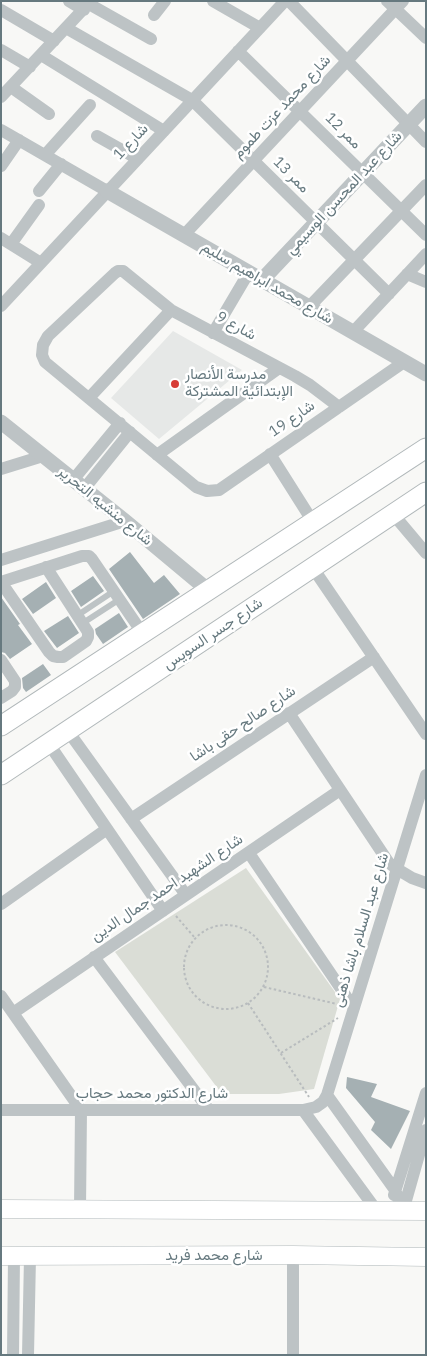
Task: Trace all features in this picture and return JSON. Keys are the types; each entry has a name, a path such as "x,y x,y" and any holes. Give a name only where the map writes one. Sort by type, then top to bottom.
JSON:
{"main road":[{"path":"1,726 426,448"},
{"name":"شارع جسر السويس","path":"1,775 426,492"},
{"path":"1,1209 426,1211"},
{"name":"شارع محمد فريد","path":"15,1256 293,1255 426,1257"}],"street":[{"path":"69,1 88,5 151,39"},
{"path":"154,15 165,1"},
{"path":"213,1 260,28"},
{"name":"شارع 1","path":"1,306 285,1"},
{"path":"289,1 426,142"},
{"path":"395,4 426,38"},
{"name":"شارع محمد عزت طموم","path":"184,235 347,61 395,4"},
{"path":"1,97 88,5"},
{"path":"1,10 54,41"},
{"name":"ممر 13","path":"66,28 192,100 389,294"},
{"path":"1,50 30,67"},
{"name":"ممر 12","path":"238,51 426,235"},
{"path":"41,56 164,131"},
{"path":"11,87 49,114"},
{"path":"46,155 90,105"},
{"name":"شارع عبد المحسن الوسيمي","path":"262,280 426,106"},
{"path":"1,130 108,191"},
{"path":"97,136 138,159"},
{"path":"1,166 19,140"},
{"path":"39,191 60,164"},
{"path":"309,307 426,184"},
{"name":"شارع محمد ابراهيم سليم","path":"108,191 426,374"},
{"path":"39,205 6,241 41,263"},
{"path":"353,332 426,254"},
{"name":"شارع 9","path":"89,398 45,362 42,351 48,336 115,273 121,270 171,310 310,385 338,407"},
{"path":"213,333 249,272"},
{"path":"407,274 426,282"},
{"path":"171,310 89,398 157,455 279,368"},
{"name":"شارع 19","path":"157,455 196,487 207,491 219,490 404,362"},
{"name":"شارع منشيه التحرير","path":"1,422 209,591"},
{"path":"79,484 125,428"},
{"path":"270,454 313,522"},
{"path":"1,470 43,456"},
{"path":"393,514 426,552"},
{"path":"1,560 125,521"},
{"path":"46,567 88,632 86,641 63,657 53,656 1,582 46,567 86,555 92,558 143,634"},
{"path":"313,568 426,734"},
{"name":"شارع صالح حقى باشا","path":"131,818 374,657"},
{"path":"1,660 15,682 15,687 1,698"},
{"path":"289,713 383,855 397,870 426,883"},
{"path":"68,730 186,895"},
{"path":"49,744 107,829 166,909"},
{"name":"شارع عبد السلام باشا ذهنى","path":"327,1094 426,775"},
{"name":"شارع الشهيد احمد جمال الدين","path":"13,1013 340,790"},
{"path":"1,904 107,829"},
{"path":"249,852 354,1008"},
{"path":"94,957 209,1110"},
{"path":"1,996 80,1110 80,1209"},
{"path":"390,1211 426,1093"},
{"path":"316,1107 323,1102 327,1094 395,1190"},
{"name":"شارع الدكتور محمد حجاب","path":"1,1110 303,1110 316,1107"},
{"path":"303,1110 390,1211"},
{"path":"390,1211 426,1130"},
{"path":"293,1255 293,1355"},
{"path":"13,1355 15,1256"},
{"path":"15,1256 28,1355"}],"lane":[{"path":"81,619 117,596"}],"path":[{"path":"166,909 195,938"},
{"path":"222,926 237,927 250,934 261,944 267,958 267,973 263,987 248,1003 237,1008 213,1007 202,1002 193,994 184,972 184,960 188,948 195,938 208,930 222,926"},
{"path":"263,987 354,1008"},
{"path":"248,1003 316,1107"},
{"path":"281,1053 354,1008"}],"shaded area":[{"name":"مدرسة الأنصار الإبتدائية المشتركة","path":"173,331 242,370 159,439 111,398"},
{"path":"246,868 340,999 314,1089 279,1094 222,1094 115,952"}],"building":[{"path":"130,552 154,583 164,575 180,594 143,619 109,569"},
{"path":"93,576 104,591 81,607 71,591"},
{"path":"46,582 56,598 33,614 22,599"},
{"path":"1,597 32,644 10,659 5,653 1,652"},
{"path":"119,613 128,627 103,644 95,629"},
{"path":"68,616 79,633 57,648 44,631"},
{"path":"43,664 51,675 26,692 23,688 22,678"},
{"path":"347,1077 377,1084 371,1097 410,1111 391,1149 371,1130 375,1122 346,1088"}],"place":[{"name":"مدرسة الأنصار الإبتدائية المشتركة","path":"175,384"}]}
